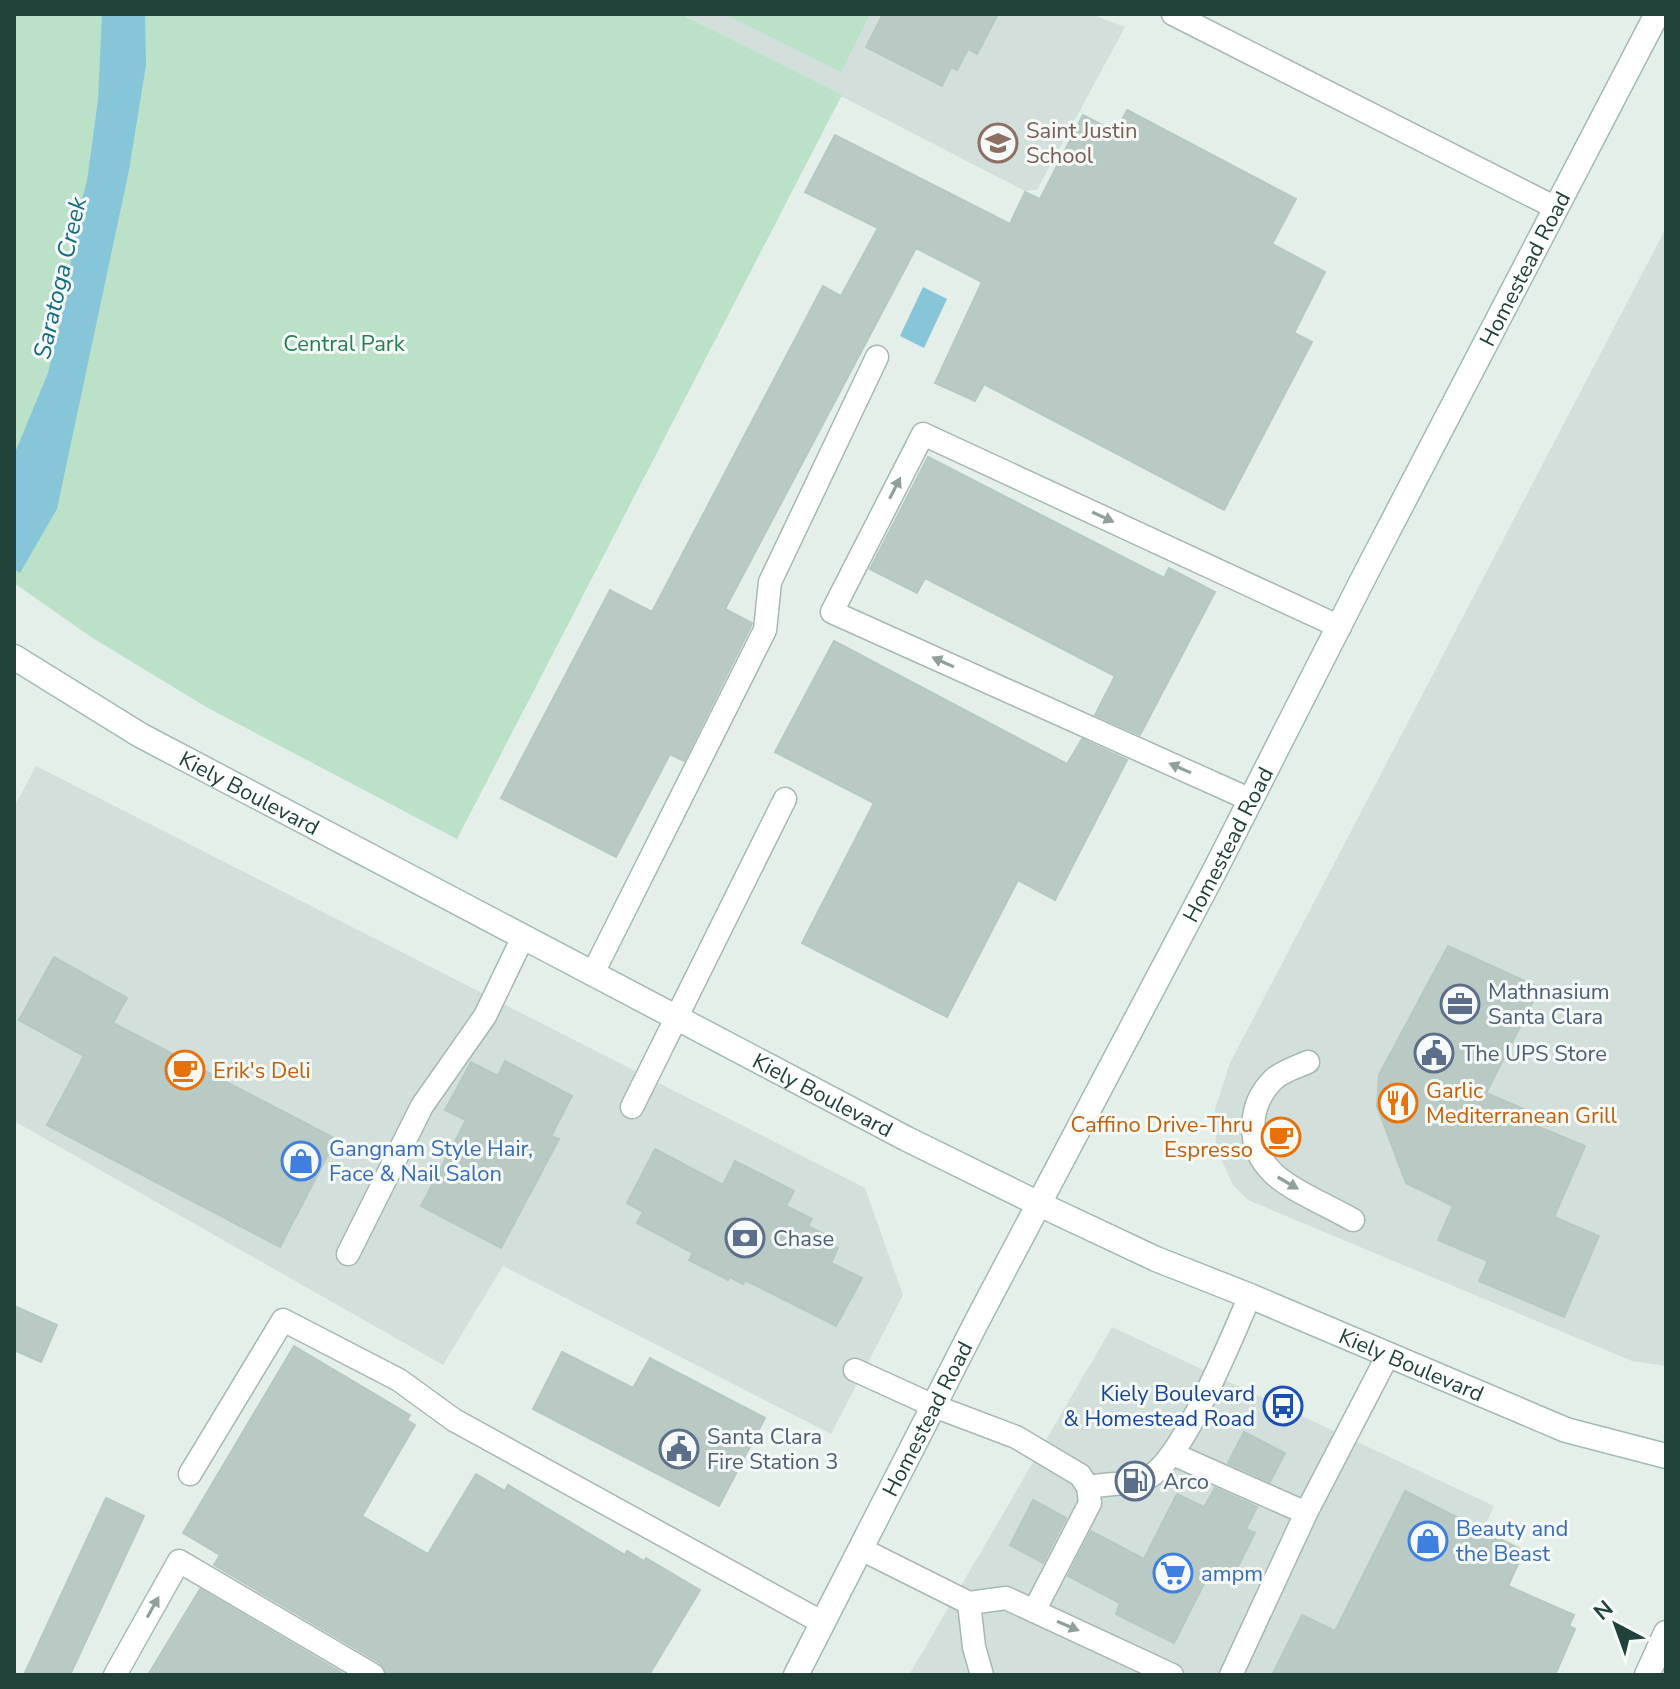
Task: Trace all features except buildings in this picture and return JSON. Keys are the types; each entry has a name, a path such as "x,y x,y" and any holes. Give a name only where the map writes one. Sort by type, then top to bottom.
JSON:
{"main road":[{"name":"Homestead Road","path":"796,1675 1657,14"},
{"name":"Kiely Boulevard","path":"14,657 140,735 907,1139 1039,1204 1156,1259 1566,1430 1666,1456"},
{"path":"1647,1675 1666,1633"}],"lane":[{"path":"1173,14 1556,208"},
{"path":"593,973 765,630 770,582 877,357"},
{"path":"1251,800 832,612 916,447 923,434 1340,627"},
{"path":"632,1107 785,799"},
{"path":"348,1254 422,1106 485,1016 523,937"},
{"path":"1308,1062 1277,1076 1263,1093 1252,1115 1255,1139 1262,1161 1275,1176 1353,1220"},
{"path":"1088,1487 1148,1478 1173,1454 1250,1296"},
{"path":"190,1474 283,1320 399,1380 454,1420 823,1623"},
{"path":"1231,1675 1306,1513 1388,1355"},
{"path":"855,1370 934,1406 1016,1437 1080,1475 1088,1487 1090,1503 1034,1611"},
{"path":"1173,1454 1306,1513"},
{"path":"861,1549 969,1603 1006,1598 1172,1675"},
{"path":"115,1675 179,1561 373,1675"},
{"path":"969,1603 974,1647 982,1675"}],"shaded area":[{"name":"Saint Justin School","path":"682,14 1099,14 1098,17 1125,27 1037,190 1025,191"},
{"path":"1666,228 1666,1366 1632,1361 1248,1200 1233,1185 1216,1148 1215,1109 1230,1063"},
{"path":"36,766 865,1188 903,1295 831,1434 503,1266 443,1365 14,1121 14,807"},
{"path":"1112,1327 1494,1506 1417,1675 909,1675"}],"green space":[{"name":"Central Park","path":"14,14 681,14 842,95 457,839 208,708 91,637 14,583"},
{"path":"724,14 865,14 869,16 841,72"}],"water":[{"path":"102,14 145,14 146,65 129,170 57,509 20,573 14,569 14,455 48,373 69,285 73,233 87,181 98,100"},
{"path":"923,287 947,299 924,348 900,336"}],"place":[{"name":"Saint Justin School","path":"998,143"},
{"name":"Mathnasium Santa Clara","path":"1460,1004"},
{"name":"The UPS Store","path":"1434,1053"},
{"name":"Erik's Deli","path":"185,1070"},
{"name":"Garlic Mediterranean Grill","path":"1398,1103"},
{"name":"Caffino Drive-Thru Espresso","path":"1281,1137"},
{"name":"Gangnam Style Hair, Face & Nail Salon","path":"301,1161"},
{"name":"Chase","path":"745,1238"},
{"name":"Kiely Boulevard & Homestead Road","path":"1283,1406"},
{"name":"Santa Clara Fire Station 3","path":"679,1449"},
{"name":"Arco","path":"1135,1481"},
{"name":"Beauty and the Beast","path":"1428,1541"},
{"name":"ampm","path":"1173,1573"}],"water label":[{"name":"Saratoga Creek","path":"60,278"}]}
